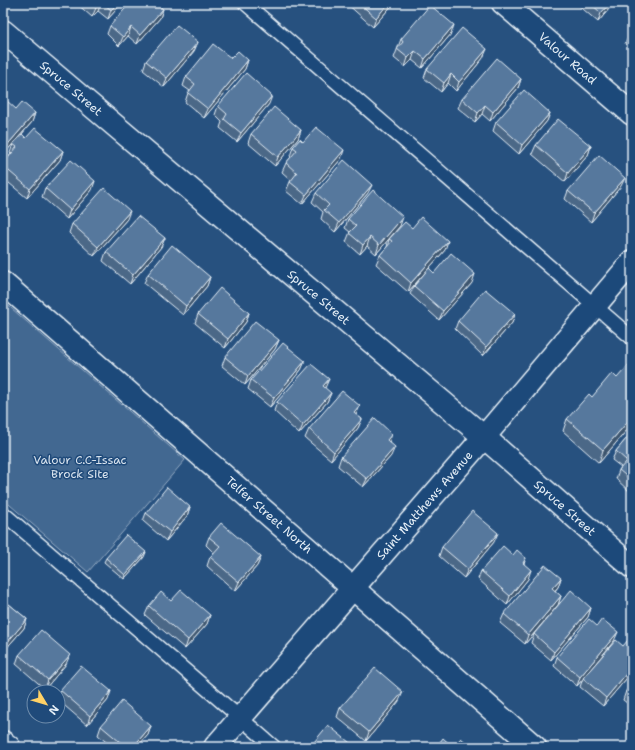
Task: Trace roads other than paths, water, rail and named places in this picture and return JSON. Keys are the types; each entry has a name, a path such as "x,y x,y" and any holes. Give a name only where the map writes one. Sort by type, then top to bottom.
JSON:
{"street":[{"name":"Valour Road","path":"503,3 632,114"},
{"name":"Spruce Street","path":"3,31 484,437 632,567"},
{"name":"Saint Matthews Avenue","path":"215,747 484,437 632,262"},
{"name":"Telfer Street North","path":"3,283 535,747"},
{"path":"3,742 9,747"}],"lane":[{"path":"245,3 632,338"},
{"path":"3,513 274,747"}],"park label":[{"name":"Valour C.C-Issac Brock Site","path":"80,467"}]}
